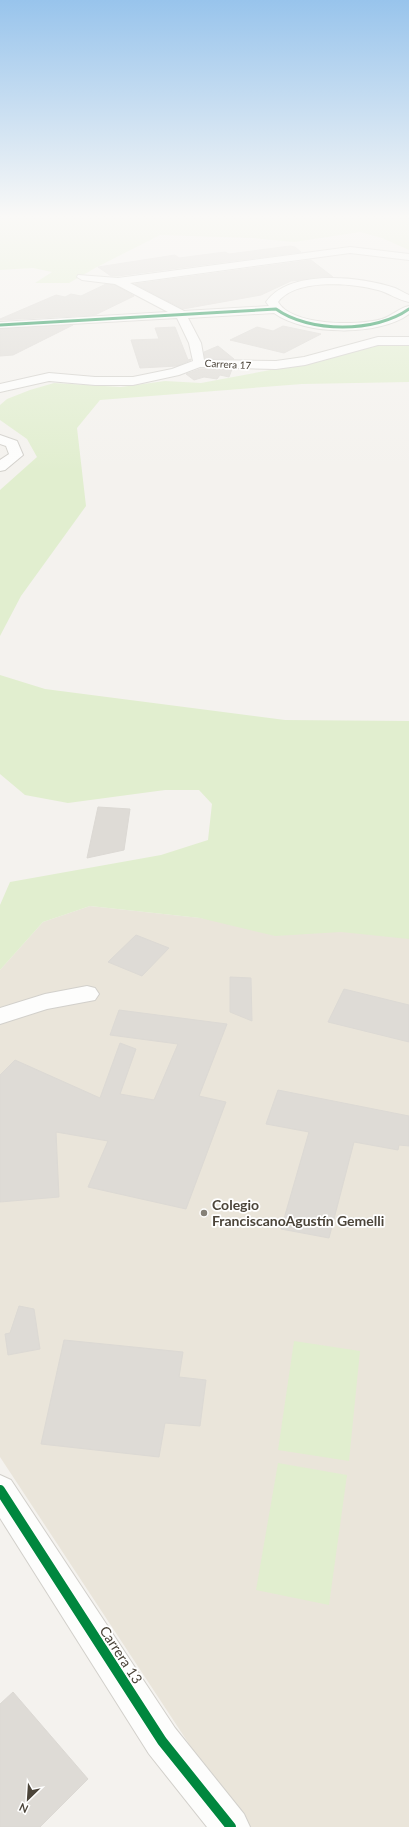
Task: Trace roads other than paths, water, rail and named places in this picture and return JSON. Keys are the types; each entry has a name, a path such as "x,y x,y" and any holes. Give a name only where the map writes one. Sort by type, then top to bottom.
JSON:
{"street":[{"path":"157,301 181,314 195,343 199,363"},
{"path":"273,301 276,310"},
{"path":"0,325 276,310 289,317 318,324 352,326 382,323 403,316 409,303"},
{"name":"Carrera 17","path":"0,388 50,377 95,381 133,381 176,372 199,363 251,366 276,365 305,361 378,341 409,341"},
{"path":"0,439 12,444 16,455 0,466"},
{"path":"0,1016 45,1002 87,994"},
{"name":"Carrera 13","path":"0,1490 162,1741 231,1827"}],"place":[{"name":"Colegio FranciscanoAgustín Gemelli","path":"204,1213"}]}
